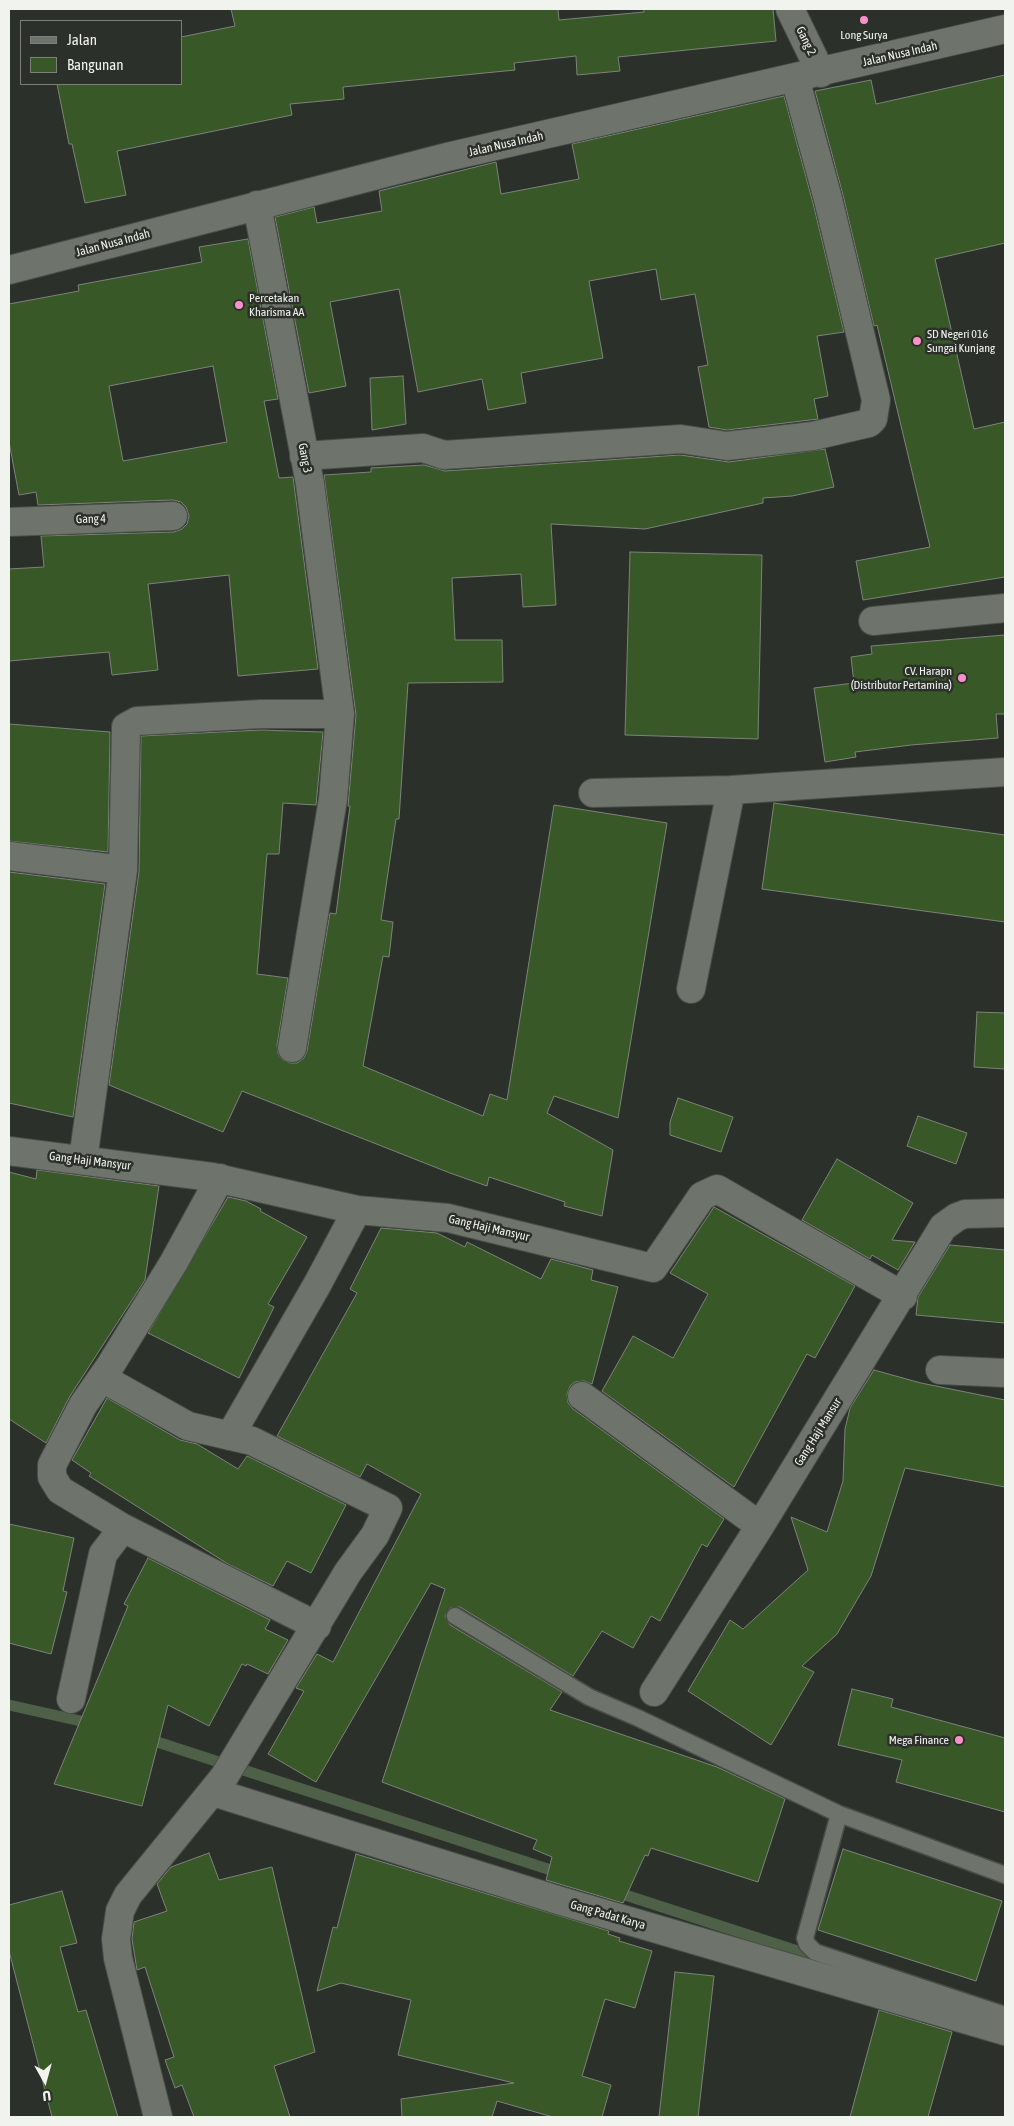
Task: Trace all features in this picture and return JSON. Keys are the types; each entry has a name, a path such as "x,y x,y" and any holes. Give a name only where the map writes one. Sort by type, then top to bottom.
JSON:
{"street":[{"name":"Gang 2","path":"304,456 423,448 444,455 681,439 727,446 813,436 869,423 873,419 876,400 828,199 808,76 790,9"},
{"name":"Jalan Nusa Indah","path":"9,270 456,155 808,76 1005,29"},
{"name":"Gang 3","path":"257,205 304,456 340,714 333,799 292,1048"},
{"name":"Gang 4","path":"9,522 173,516"},
{"path":"873,621 1005,608"},
{"path":"83,1160 123,870 124,740 126,727 137,721 261,714 340,714"},
{"path":"592,793 731,790 1005,772"},
{"path":"691,989 731,790"},
{"path":"9,856 123,870"},
{"name":"Gang Haji Mansyur","path":"9,1151 220,1178 357,1210 448,1218 653,1268 702,1196 717,1189 903,1296"},
{"path":"220,1178 174,1262 102,1378 82,1405 52,1464 52,1477 60,1490 67,1496 123,1528 317,1626"},
{"path":"230,1436 317,1285 357,1210"},
{"name":"Gang Haji Mansur","path":"654,1692 903,1296 939,1233 948,1222 965,1214 1005,1213"},
{"path":"940,1370 1005,1373"},
{"path":"102,1378 188,1426 252,1440 388,1508 375,1535 348,1572 317,1626 224,1775 128,1895 117,1924 118,1958 158,2117"},
{"path":"582,1396 760,1526"},
{"path":"71,1699 103,1554 123,1528"},
{"name":"Gang Padat Karya","path":"224,1775 561,1901 1005,2031"}],"lane":[{"path":"455,1616 589,1697 638,1718 839,1814 1005,1875"},
{"path":"839,1814 805,1938 808,1944 815,1952 1005,2015"}],"building":[{"path":"231,9 558,9 559,20 644,12 644,9 773,9 776,41 618,57 620,71 577,75 576,56 514,63 515,70 343,87 344,99 290,104 292,115 117,151 126,195 85,203 72,144 69,144 57,85 182,85 182,37 235,26"},
{"name":"SD Negeri 016 Sungai Kunjang","path":"1005,75 1005,243 935,259 974,429 1005,422 1005,577 863,600 856,561 930,547 877,325 874,326 843,195 815,91 871,80 876,104"},
{"path":"784,96 813,203 844,332 817,336 828,396 814,399 818,419 727,430 709,427 698,367 708,365 695,294 661,300 656,269 589,281 603,358 521,373 526,403 488,410 482,379 418,392 399,289 330,302 346,386 309,393 275,217 314,207 317,223 382,211 379,191 496,162 501,194 579,179 572,144"},
{"path":"248,239 278,399 264,401 279,478 293,477 318,669 238,676 229,575 148,584 158,670 112,675 109,652 9,661 9,569 44,567 41,536 174,532 182,529 187,524 189,516 186,507 181,502 173,500 38,505 36,492 19,495 9,442 9,304 79,291 78,285 202,262 199,247","holes":["213,366 227,442 123,461 109,386"]},
{"path":"403,376 406,424 372,430 370,378"},
{"path":"825,449 834,487 792,496 763,498 763,503 645,529 551,524 556,605 523,607 521,574 452,578 455,640 502,640 503,682 408,683 399,819 396,819 381,920 393,922 389,957 383,956 363,1066 483,1116 490,1094 507,1100 554,805 667,823 618,1118 554,1096 547,1113 613,1150 602,1216 564,1206 565,1202 489,1177 487,1186 242,1091 223,1132 109,1085 139,872 141,736 261,730 323,732 316,805 283,803 279,854 267,854 257,974 288,978 277,1045 278,1054 283,1060 297,1063 304,1058 307,1051 330,913 336,914 350,806 348,806 356,715 324,475 371,472 371,468 424,465 445,471 680,455 729,462"},
{"path":"630,552 762,555 758,739 625,735"},
{"path":"1005,635 1005,714 996,714 998,738 911,745 855,752 856,757 825,762 814,688 854,683 851,657 872,654 871,646"},
{"path":"9,724 110,732 108,852 9,841"},
{"path":"774,803 1005,835 1005,922 762,889"},
{"path":"9,872 105,884 73,1117 9,1103"},
{"path":"977,1012 1005,1013 1005,1069 974,1067"},
{"path":"678,1098 733,1117 721,1152 670,1135 670,1122"},
{"path":"918,1116 967,1133 956,1164 907,1146"},
{"path":"837,1159 913,1203 892,1240 915,1242 898,1270 872,1255 870,1259 802,1220"},
{"path":"37,1170 159,1186 145,1280 70,1396 46,1443 9,1419 9,1172 36,1179"},
{"path":"228,1197 246,1201 307,1237 268,1304 274,1307 239,1378 148,1333"},
{"path":"714,1207 855,1286 815,1358 807,1354 734,1487 602,1391 633,1336 673,1358 708,1294 670,1273"},
{"path":"381,1228 437,1233 465,1247 467,1242 541,1279 551,1259 593,1270 591,1280 618,1287 592,1384 584,1381 575,1382 570,1386 567,1394 568,1403 573,1409 724,1519 707,1547 702,1544 660,1621 651,1616 633,1648 602,1631 573,1676 460,1607 450,1608 445,1616 450,1625 562,1692 550,1710 717,1767 785,1799 758,1882 651,1848 648,1856 645,1855 623,1903 546,1880 552,1857 533,1849 537,1840 382,1782 445,1589 431,1583 316,1782 268,1754 304,1691 296,1688 317,1654 333,1662 421,1494 367,1464 360,1477 277,1436 357,1293 350,1289"},
{"path":"950,1245 1005,1250 1005,1323 916,1315 918,1297"},
{"path":"874,1370 921,1383 1005,1400 1005,1487 905,1468 871,1576 837,1634 802,1666 814,1672 771,1745 688,1691 730,1620 743,1629 808,1570 791,1517 827,1532 843,1481 845,1429 850,1408"},
{"path":"107,1398 180,1440 197,1444 238,1469 247,1456 346,1505 311,1573 287,1561 273,1586 228,1564 89,1476 91,1473 72,1460"},
{"path":"9,1524 74,1538 63,1591 67,1592 51,1654 9,1643"},
{"path":"148,1558 270,1620 265,1629 288,1640 268,1674 247,1664 246,1666 242,1664 209,1726 168,1705 142,1806 54,1784 128,1606 124,1604"},
{"path":"852,1689 893,1699 891,1707 1005,1738 1005,1812 896,1782 902,1760 838,1745"},
{"path":"843,1849 1002,1901 976,1981 818,1930"},
{"path":"209,1853 219,1880 272,1867 315,2052 274,2066 290,2117 194,2117 182,2085 175,2088 165,2060 174,2057 145,1967 137,1970 132,1939 134,1922 167,1911 157,1884 171,1867"},
{"path":"356,1854 609,1931 608,1934 620,1938 619,1941 652,1951 635,2008 605,1999 582,2076 611,2085 602,2117 553,2117 497,2101 492,2117 402,2117 401,2099 514,2083 398,2055 411,2000 341,1983 317,1991 333,1927 337,1928"},
{"path":"62,1891 77,1943 60,1947 78,2012 86,2010 118,2117 52,2117 9,1951 9,1905"},
{"path":"675,1972 714,1976 698,2117 659,2117"},
{"path":"879,2010 952,2032 928,2117 850,2117"}],"waterway":[{"path":"9,1705 94,1724"},
{"path":"145,1738 563,1874"},
{"path":"613,1891 819,1958"}],"place":[{"name":"Long Surya","path":"864,20"},
{"name":"Percetakan Kharisma AA","path":"239,305"},
{"name":"SD Negeri 016 Sungai Kunjang","path":"917,341"},
{"name":"CV. Harapn (Distributor Pertamina)","path":"962,678"},
{"name":"Mega Finance","path":"959,1740"}]}
